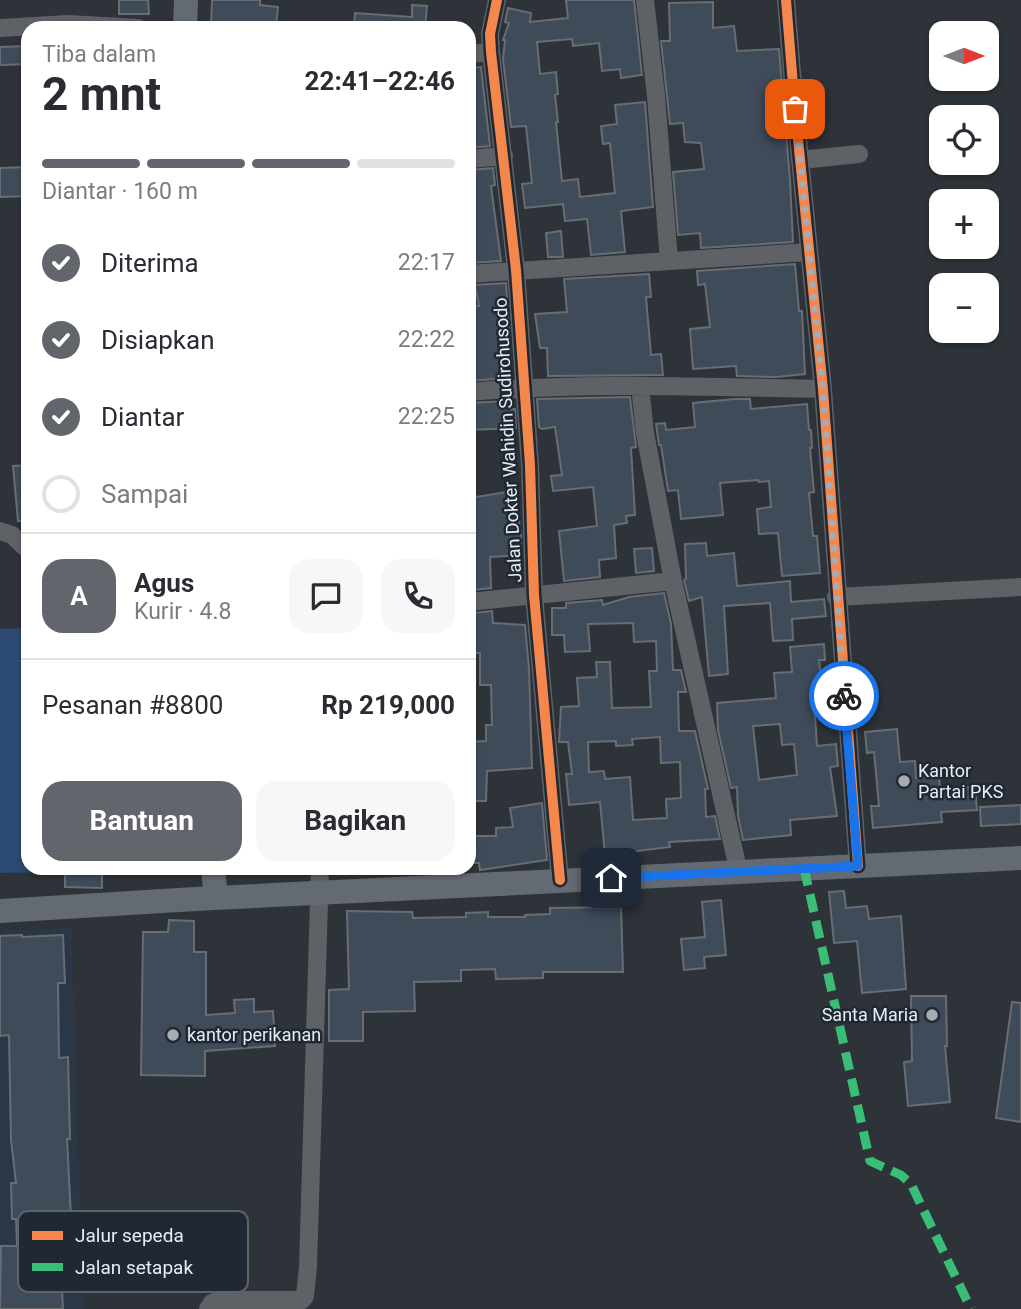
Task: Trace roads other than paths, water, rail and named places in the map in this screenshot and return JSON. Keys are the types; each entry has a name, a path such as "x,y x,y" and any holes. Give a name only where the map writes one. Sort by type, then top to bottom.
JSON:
{"main road":[{"path":"186,0 186,21"},
{"path":"0,911 207,898 1021,858"},
{"path":"207,898 212,875"}],"street":[{"name":"Jalan Dokter Wahidin Sudirohusodo","path":"497,0 490,34 491,52 516,270 530,465 534,595 560,880"},
{"path":"645,0 656,96 669,261"},
{"path":"786,0 823,390 836,597 858,866"},
{"path":"0,28 21,27"},
{"path":"476,53 491,52"},
{"path":"800,160 859,154"},
{"path":"476,158 504,156"},
{"path":"476,273 809,252"},
{"path":"476,392 523,387 640,386 823,390"},
{"path":"640,386 645,433 673,581 739,873"},
{"path":"0,531 12,535 21,543"},
{"path":"476,601 673,581"},
{"path":"836,597 1021,587"},
{"path":"208,1309 212,1303 220,1300 302,1300 305,1296 320,875"}],"place":[{"name":"Kantor Partai PKS","path":"904,781"},
{"name":"Santa Maria","path":"932,1015"},
{"name":"kantor perikanan","path":"173,1035"}]}
